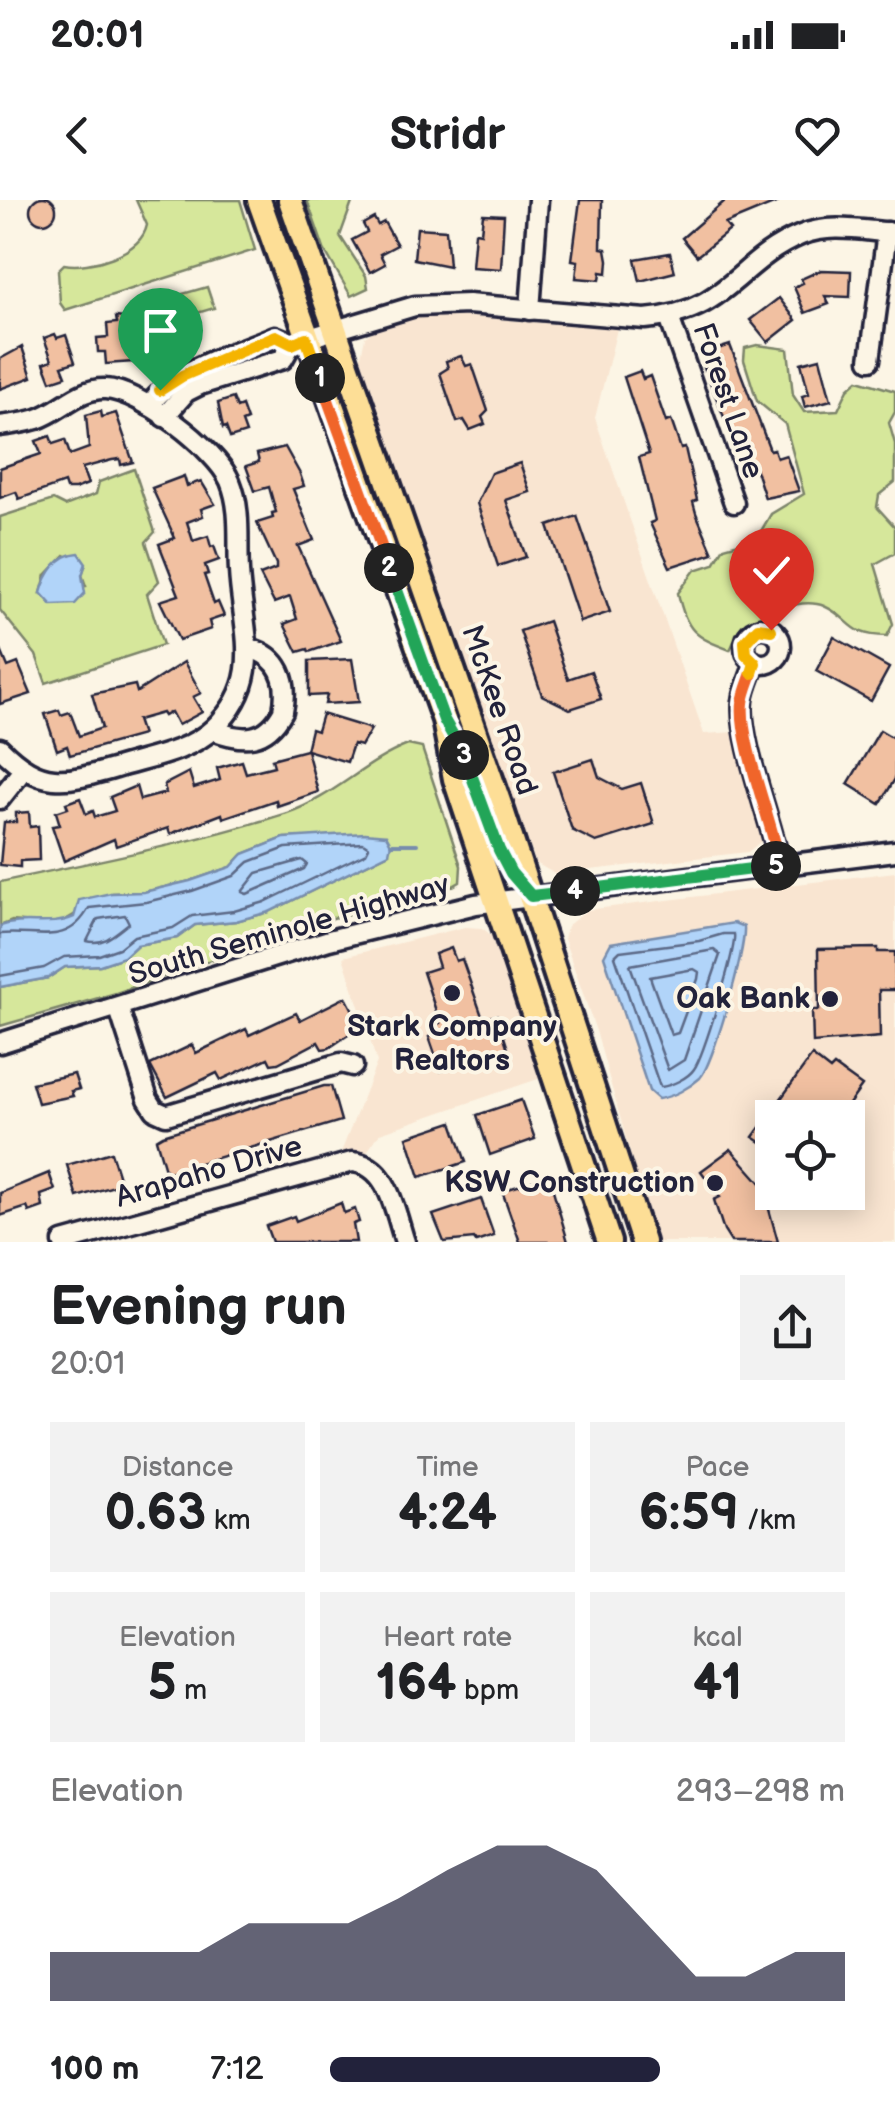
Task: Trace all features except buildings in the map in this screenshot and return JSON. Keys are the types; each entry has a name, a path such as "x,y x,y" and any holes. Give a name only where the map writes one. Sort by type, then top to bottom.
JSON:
{"main road":[{"name":"McKee Road","path":"258,200 531,896 643,1242"},
{"name":"McKee Road","path":"290,200 313,336 444,720 455,779 609,1242"},
{"path":"444,720 470,766 511,873 531,896"}],"street":[{"path":"530,310 538,200"},
{"path":"157,412 160,390 182,376 276,336 313,336 415,306 468,304 645,320 670,317 709,303 802,234 844,228 891,233 870,360"},
{"name":"Forest Lane","path":"670,317 734,503"},
{"path":"0,426 37,419 94,389 119,391 157,412 206,449 230,480 236,502 239,574 249,648 235,699 213,730 175,750 84,778 52,780 23,770 0,748"},
{"path":"213,730 249,740 264,735 283,711 283,676 272,658 249,648"},
{"path":"755,663 743,700 743,725 773,826 780,865"},
{"path":"0,800 23,770"},
{"name":"South Seminole Highway","path":"0,1043 328,940 496,901 895,851"},
{"path":"119,1008 148,1098 156,1110 166,1114 341,1062 353,1066"},
{"name":"Arapaho Drive","path":"63,1242 336,1164 370,1165 386,1186 405,1242"}],"shaded area":[{"path":"462,316 617,329 595,418 704,734 735,732 763,822 761,841 748,852 555,874 536,863 403,500 360,361 365,337 382,325 415,317"},
{"path":"895,872 895,1242 655,1242 596,1031 564,939 567,926 587,910"},
{"path":"465,927 482,928 499,941 544,1077 380,1133 360,1162 336,1165 377,1062 343,957"}],"green space":[{"path":"136,200 240,200 255,250 65,310 60,303 58,270 64,264 100,262 135,244 147,225"},
{"path":"307,200 353,200 340,236 366,276 368,288 351,296 324,249"},
{"path":"207,287 214,308 168,322 161,300"},
{"path":"757,345 788,349 793,395 804,412 838,410 848,389 858,380 895,391 895,412 889,423 895,444 895,482 879,495 877,507 895,527 895,553 875,564 893,624 887,636 864,633 824,606 804,604 781,608 748,623 730,650 700,636 685,616 678,593 695,570 714,564 724,547 757,538 771,514 804,494 785,424 757,401 744,360 745,348"},
{"path":"134,469 155,532 146,542 159,581 147,594 163,645 46,683 36,655 0,610 0,517 53,500 65,506 96,494 99,482","holes":["65,555 85,566 82,575 86,586 41,593 46,575"]},
{"path":"408,745 422,748 461,866 460,882 444,891 329,919 116,993 0,1026 0,987 48,978 65,967 100,965 124,957 137,945 177,938 195,925 236,921 269,912 389,853 386,835 284,838 243,854 231,867 190,881 144,892 111,893 57,925 12,921 0,926 0,882 180,842 287,813"}],"water":[{"path":"79,553 86,563 82,575 85,593 75,604 52,605 41,593 46,579 59,561"},
{"path":"386,835 391,844 389,853 269,912 236,921 195,925 177,938 137,945 124,957 100,965 65,967 48,978 0,987 0,926 65,920 74,917 79,900 111,893 144,892 190,881 231,867 243,854 284,838"},
{"path":"734,923 744,927 740,958 706,1068 686,1089 658,1099 649,1091 604,956 611,943"}],"waterway":[{"path":"391,844 417,844"}],"place":[{"name":"Stark Company Realtors","path":"452,993"},
{"name":"Oak Bank","path":"830,999"},
{"name":"KSW Construction","path":"715,1183"}],"route":[{"path":"160,390 182,376 276,336 292,344 306,338 444,720 470,766 499,850 511,873 531,896 780,865 773,826 743,725 743,700 755,663 746,654 745,642 758,628 771,630"}]}
